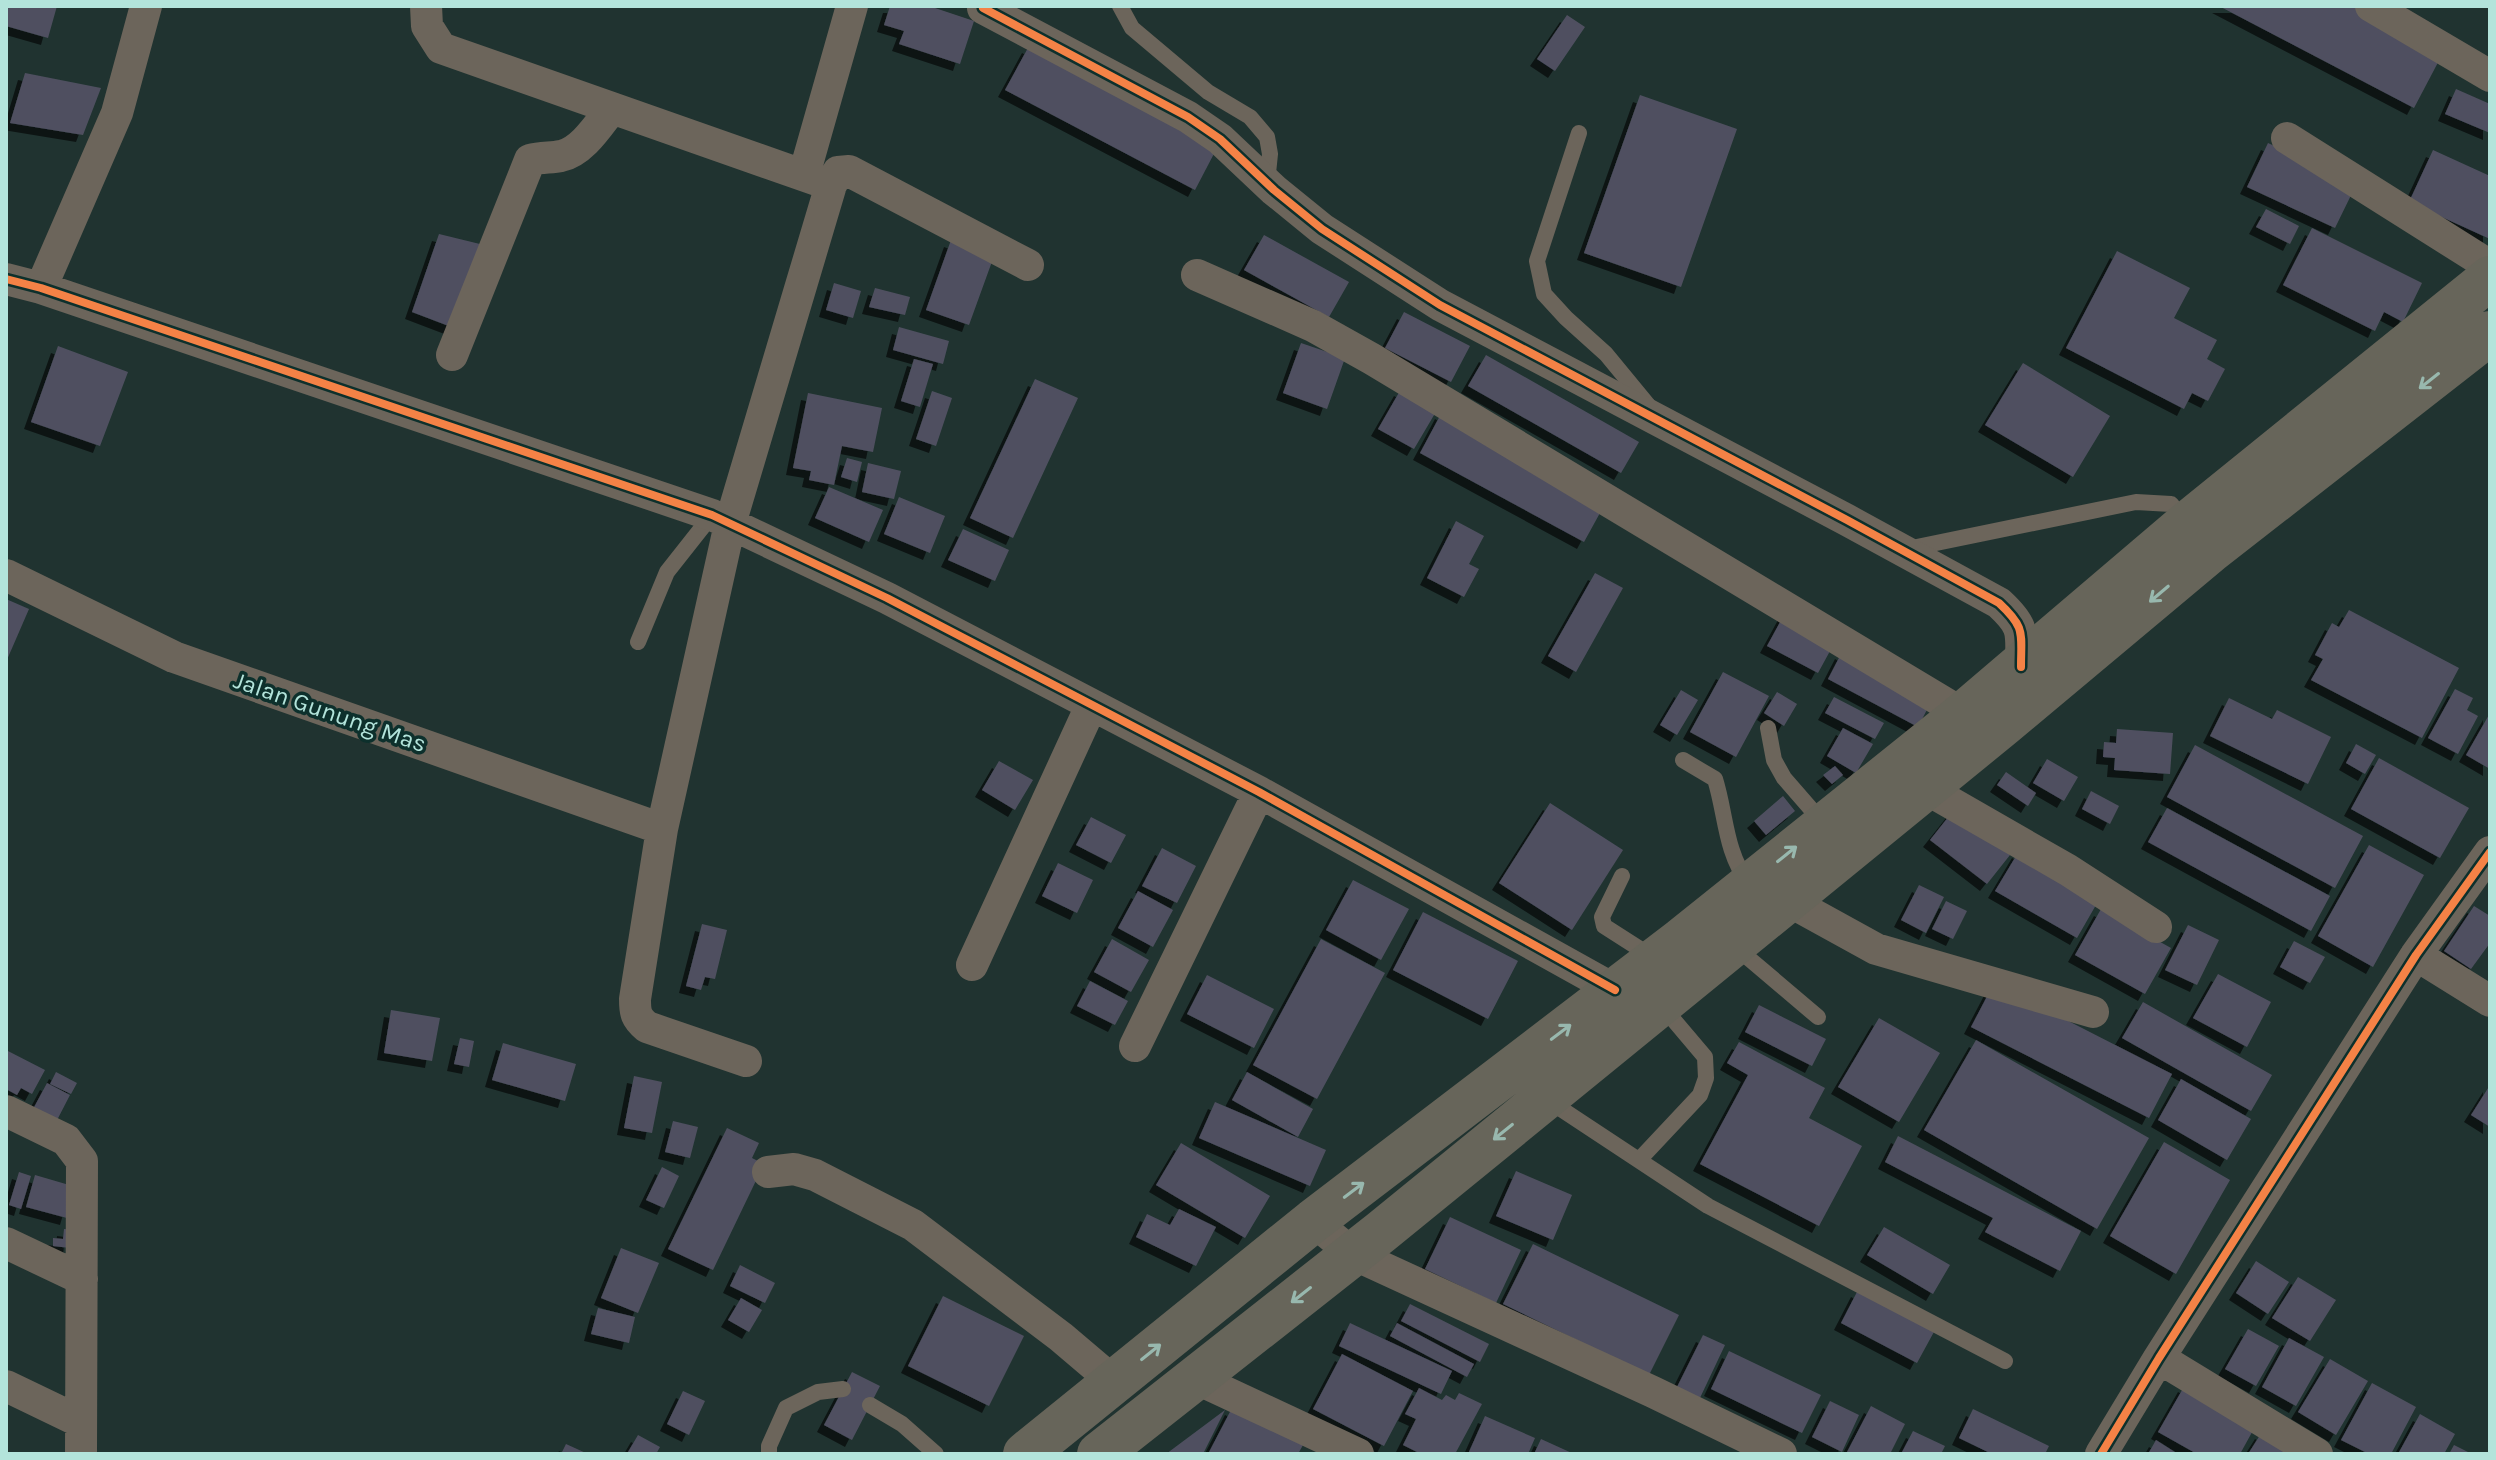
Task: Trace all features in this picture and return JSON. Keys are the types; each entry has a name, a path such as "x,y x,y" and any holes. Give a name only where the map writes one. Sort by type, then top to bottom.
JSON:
{"main road":[{"path":"1025,1454 1313,1221 1615,990 1693,952 1769,892 1925,788 2199,537 2490,278"},
{"path":"1769,892 1824,825 2021,667 2199,537 2490,333"},
{"path":"1099,1454 1353,1254 1659,1004 1693,952"}],"street":[{"path":"41,288 117,113 146,6"},
{"path":"426,6 427,26 441,48 818,180 849,171 1028,265"},
{"path":"746,1061 647,1027 635,1013 635,999 662,829 721,520 818,180 852,6"},
{"path":"2371,6 2490,76"},
{"path":"983,8 1188,117 1220,139 1322,229 1440,305 1999,603 2021,629 2021,667"},
{"path":"452,355 530,160 562,156 574,150 612,108"},
{"path":"2287,138 2490,266"},
{"path":"1197,275 1313,326 1372,359 1963,714"},
{"path":"6,279 41,288 721,520 887,598 1259,792 1615,990"},
{"name":"Jalan Gunung Mas","path":"6,575 174,657 662,829"},
{"path":"972,965 1091,706"},
{"path":"1925,788 2068,870 2156,927"},
{"path":"1135,1046 1259,792"},
{"path":"2101,1454 2416,955 2490,852"},
{"path":"1769,892 1876,949 2093,1012"},
{"path":"2416,955 2490,1001"},
{"path":"6,1111 66,1140 82,1161 81,1438"},
{"path":"768,1172 794,1169 815,1175 913,1225 1061,1337 1114,1382"},
{"path":"1313,1221 1353,1254 1781,1454"},
{"path":"6,1243 82,1279"},
{"path":"2159,1358 2317,1454"},
{"path":"1195,1378 1358,1454"},
{"path":"6,1386 81,1438"}],"lane":[{"path":"1120,6 1132,28 1208,92 1250,117 1267,137 1270,154 1267,183"},
{"path":"1579,133 1537,261 1544,294 1606,354 1662,422"},
{"path":"1902,550 2136,502 2171,504 2199,537"},
{"path":"638,642 667,572 721,520"},
{"path":"1768,728 1774,760 1779,769 1824,825"},
{"path":"1683,760 1715,779 1738,868 1769,892"},
{"path":"1622,876 1602,917 1604,926 1693,952 1818,1017"},
{"path":"1639,1160 1700,1095 1706,1078 1705,1057 1659,1004"},
{"path":"1545,1098 1708,1206 2005,1361"},
{"path":"769,1454 769,1446 786,1408 818,1392 843,1389"},
{"path":"870,1405 902,1424 936,1454"}],"building":[{"path":"6,6 57,6 48,38 6,26"},
{"path":"890,6 929,6 974,21 960,64 899,44 904,31 884,25"},
{"path":"2219,6 2359,6 2444,51 2414,108"},
{"path":"1567,15 1585,27 1555,71 1537,59"},
{"path":"1029,46 1218,146 1195,190 1005,90"},
{"path":"25,73 101,88 83,135 10,123"},
{"path":"2456,89 2490,104 2490,133 2445,114"},
{"path":"1640,95 1737,129 1681,287 1584,253"},
{"path":"2268,143 2356,185 2335,228 2247,187"},
{"path":"2433,150 2490,176 2490,239 2409,202"},
{"path":"2266,209 2299,226 2290,244 2256,227"},
{"path":"2312,228 2422,283 2403,322 2384,312 2375,331 2283,285"},
{"path":"439,234 484,245 454,328 412,312"},
{"path":"1264,235 1349,282 1329,317 1244,270"},
{"path":"951,240 994,256 969,325 926,310"},
{"path":"2117,251 2190,288 2174,318 2217,340 2207,359 2225,369 2208,401 2192,393 2184,409 2066,348"},
{"path":"834,283 861,291 853,318 826,310"},
{"path":"875,288 910,297 905,315 869,307"},
{"path":"1404,312 1470,346 1451,382 1385,348"},
{"path":"899,327 949,341 943,364 893,350"},
{"path":"1301,343 1345,358 1327,409 1283,393"},
{"path":"58,346 128,372 100,446 31,422"},
{"path":"1486,355 1639,442 1621,473 1468,386"},
{"path":"914,359 933,364 920,407 901,401"},
{"path":"2023,363 2110,416 2073,477 1985,425"},
{"path":"1035,379 1078,398 1013,538 970,518"},
{"path":"1401,389 1437,410 1414,449 1378,429"},
{"path":"932,391 952,398 936,446 916,439"},
{"path":"808,393 882,408 873,452 842,446 834,485 809,480 811,471 793,468"},
{"path":"1442,412 1606,502 1584,542 1420,453"},
{"path":"847,458 862,462 857,482 841,477"},
{"path":"868,463 901,471 894,499 862,492"},
{"path":"829,487 883,510 869,542 815,518"},
{"path":"899,497 945,516 930,553 884,534"},
{"path":"1456,521 1484,536 1469,564 1479,569 1464,597 1427,578"},
{"path":"963,529 1009,550 995,581 948,560"},
{"path":"1595,573 1623,588 1576,672 1548,656"},
{"path":"6,599 29,609 6,662"},
{"path":"2349,610 2459,668 2422,738 2311,680 2323,659 2315,655 2332,623 2339,627"},
{"path":"1785,613 1836,640 1818,673 1767,646"},
{"path":"1842,652 1932,700 1918,727 1828,679"},
{"path":"1723,672 1769,696 1736,757 1690,732"},
{"path":"2455,689 2473,698 2467,710 2478,716 2458,754 2428,738"},
{"path":"1681,690 1698,700 1677,735 1660,725"},
{"path":"1777,692 1797,704 1784,726 1764,713"},
{"path":"1834,697 1884,723 1875,739 1825,713"},
{"path":"2229,698 2272,719 2277,710 2331,737 2308,784 2210,736"},
{"path":"2490,713 2490,769 2466,755"},
{"path":"1843,728 1873,744 1856,773 1827,756"},
{"path":"2117,729 2173,733 2170,774 2114,770 2115,758 2103,757 2104,742 2116,743"},
{"path":"2356,744 2376,755 2365,774 2346,763"},
{"path":"2195,745 2363,836 2335,888 2167,797"},
{"path":"2379,758 2469,808 2440,858 2351,809"},
{"path":"2047,759 2078,777 2064,801 2033,783"},
{"path":"999,761 1033,780 1015,810 982,790"},
{"path":"1835,766 1843,775 1832,784 1823,775"},
{"path":"2006,772 2036,793 2028,806 1997,785"},
{"path":"2091,791 2119,806 2110,824 2082,809"},
{"path":"1783,796 1795,811 1766,835 1754,821"},
{"path":"1550,803 1623,850 1572,930 1499,883"},
{"path":"2167,808 2330,896 2311,931 2148,842"},
{"path":"1953,811 2010,855 1987,884 1930,840"},
{"path":"1091,817 1126,835 1111,863 1076,845"},
{"path":"2369,845 2424,875 2373,967 2318,936"},
{"path":"1162,848 1196,866 1177,903 1142,886"},
{"path":"2019,851 2100,898 2077,938 1995,891"},
{"path":"1058,863 1093,880 1077,913 1042,896"},
{"path":"1353,880 1409,909 1381,960 1326,930"},
{"path":"1919,885 1944,897 1926,933 1901,920"},
{"path":"1138,891 1173,910 1153,947 1118,928"},
{"path":"1946,901 1967,911 1953,939 1932,929"},
{"path":"2474,906 2490,916 2490,943 2471,969 2444,951"},
{"path":"2101,909 2171,948 2145,994 2075,955"},
{"path":"1423,912 1518,961 1488,1019 1393,970"},
{"path":"702,924 727,930 715,979 705,977 701,990 686,986"},
{"path":"2188,925 2219,940 2197,985 2165,970"},
{"path":"1112,939 1149,960 1131,992 1094,972"},
{"path":"1321,939 1385,973 1317,1099 1253,1065"},
{"path":"2294,941 2325,957 2310,983 2280,967"},
{"path":"2218,974 2271,1002 2247,1047 2193,1018"},
{"path":"1207,975 1274,1009 1254,1048 1187,1014"},
{"path":"1090,981 1128,1001 1115,1025 1077,1006"},
{"path":"1994,983 2172,1074 2149,1118 1971,1027"},
{"path":"2143,1002 2272,1075 2251,1111 2122,1038"},
{"path":"1759,1005 1826,1039 1812,1066 1745,1032"},
{"path":"391,1010 440,1018 432,1061 384,1053"},
{"path":"1879,1018 1940,1053 1899,1122 1838,1087"},
{"path":"460,1038 474,1041 469,1067 454,1064"},
{"path":"1976,1040 2149,1138 2097,1229 1924,1130"},
{"path":"1739,1042 1825,1088 1809,1118 1862,1146 1819,1226 1700,1164 1748,1075 1727,1063"},
{"path":"503,1043 576,1064 565,1101 492,1080"},
{"path":"6,1050 45,1070 32,1094 21,1088 17,1095 6,1089"},
{"path":"56,1072 77,1083 71,1094 50,1084"},
{"path":"1247,1072 1313,1109 1298,1137 1232,1100"},
{"path":"634,1076 662,1082 652,1133 624,1128"},
{"path":"2181,1079 2251,1119 2227,1160 2158,1120"},
{"path":"47,1083 70,1095 55,1124 32,1111"},
{"path":"2490,1085 2490,1127 2471,1115"},
{"path":"1215,1102 1326,1150 1310,1186 1199,1138"},
{"path":"673,1121 698,1127 690,1158 665,1152"},
{"path":"727,1128 759,1143 752,1158 764,1164 713,1270 668,1249"},
{"path":"1898,1136 2081,1231 2060,1271 1985,1232 1993,1218 1885,1162"},
{"path":"2164,1142 2230,1180 2176,1274 2110,1236"},
{"path":"1181,1143 1270,1196 1245,1238 1156,1185"},
{"path":"662,1167 679,1176 664,1208 646,1200"},
{"path":"1516,1171 1572,1195 1553,1240 1496,1216"},
{"path":"19,1172 31,1176 21,1209 9,1205"},
{"path":"35,1175 76,1187 67,1218 26,1207"},
{"path":"1179,1209 1216,1227 1196,1266 1136,1237 1147,1214 1170,1225"},
{"path":"1450,1217 1521,1250 1496,1303 1425,1269"},
{"path":"1884,1227 1950,1265 1933,1294 1867,1255"},
{"path":"64,1229 72,1230 70,1248 53,1246 53,1238 63,1239"},
{"path":"1533,1244 1679,1315 1649,1375 1503,1304"},
{"path":"621,1248 659,1263 638,1313 601,1298"},
{"path":"2256,1261 2289,1282 2268,1314 2236,1293"},
{"path":"740,1265 775,1283 765,1303 730,1286"},
{"path":"2298,1277 2336,1300 2310,1341 2272,1318"},
{"path":"1858,1290 1935,1330 1917,1363 1841,1323"},
{"path":"943,1296 1024,1336 989,1406 908,1366"},
{"path":"741,1298 762,1310 749,1332 728,1320"},
{"path":"1410,1304 1489,1344 1480,1362 1401,1321"},
{"path":"598,1308 635,1317 629,1343 591,1334"},
{"path":"1350,1323 1452,1371 1441,1394 1339,1346"},
{"path":"1397,1323 1474,1364 1467,1377 1390,1336"},
{"path":"2248,1329 2279,1346 2256,1386 2225,1369"},
{"path":"1703,1335 1725,1345 1699,1400 1676,1389"},
{"path":"2289,1338 2324,1357 2296,1406 2262,1387"},
{"path":"1729,1351 1821,1395 1802,1433 1711,1389"},
{"path":"1342,1354 1413,1391 1384,1446 1313,1409"},
{"path":"2330,1359 2368,1381 2336,1435 2298,1412"},
{"path":"852,1372 880,1386 852,1440 824,1425"},
{"path":"2372,1383 2416,1407 2391,1454 2369,1454 2341,1440"},
{"path":"2185,1385 2256,1425 2240,1454 2197,1454 2158,1432"},
{"path":"1419,1388 1442,1400 1446,1395 1455,1400 1459,1393 1482,1404 1455,1454 1421,1454 1403,1445 1416,1419 1405,1414"},
{"path":"683,1391 705,1401 689,1435 667,1424"},
{"path":"1830,1401 1859,1415 1842,1452 1812,1437"},
{"path":"1871,1406 1905,1424 1890,1454 1850,1454 1847,1452"},
{"path":"1232,1408 1303,1445 1298,1454 1208,1454"},
{"path":"1973,1409 2049,1446 2045,1454 1992,1454 1959,1438"},
{"path":"1225,1410 1203,1454 1166,1454"},
{"path":"2420,1414 2455,1434 2444,1454 2398,1454"},
{"path":"1485,1416 1535,1438 1528,1454 1468,1454"},
{"path":"1913,1431 1945,1446 1941,1454 1901,1454"},
{"path":"2262,1432 2300,1454 2248,1454"},
{"path":"638,1435 660,1447 656,1454 628,1452"},
{"path":"1541,1439 1574,1454 1534,1454"},
{"path":"2156,1440 2178,1454 2148,1454"},
{"path":"566,1444 588,1454 561,1454"},
{"path":"2454,1445 2472,1454 2449,1454"}],"cycle path":[{"path":"983,8 1188,117 1220,139 1274,190 1322,229 1440,305 1999,603 2018,625 2021,667"},
{"path":"6,279 41,288 712,515 887,598 1259,792 1615,990"},
{"path":"2101,1454 2416,955 2490,852"}]}
